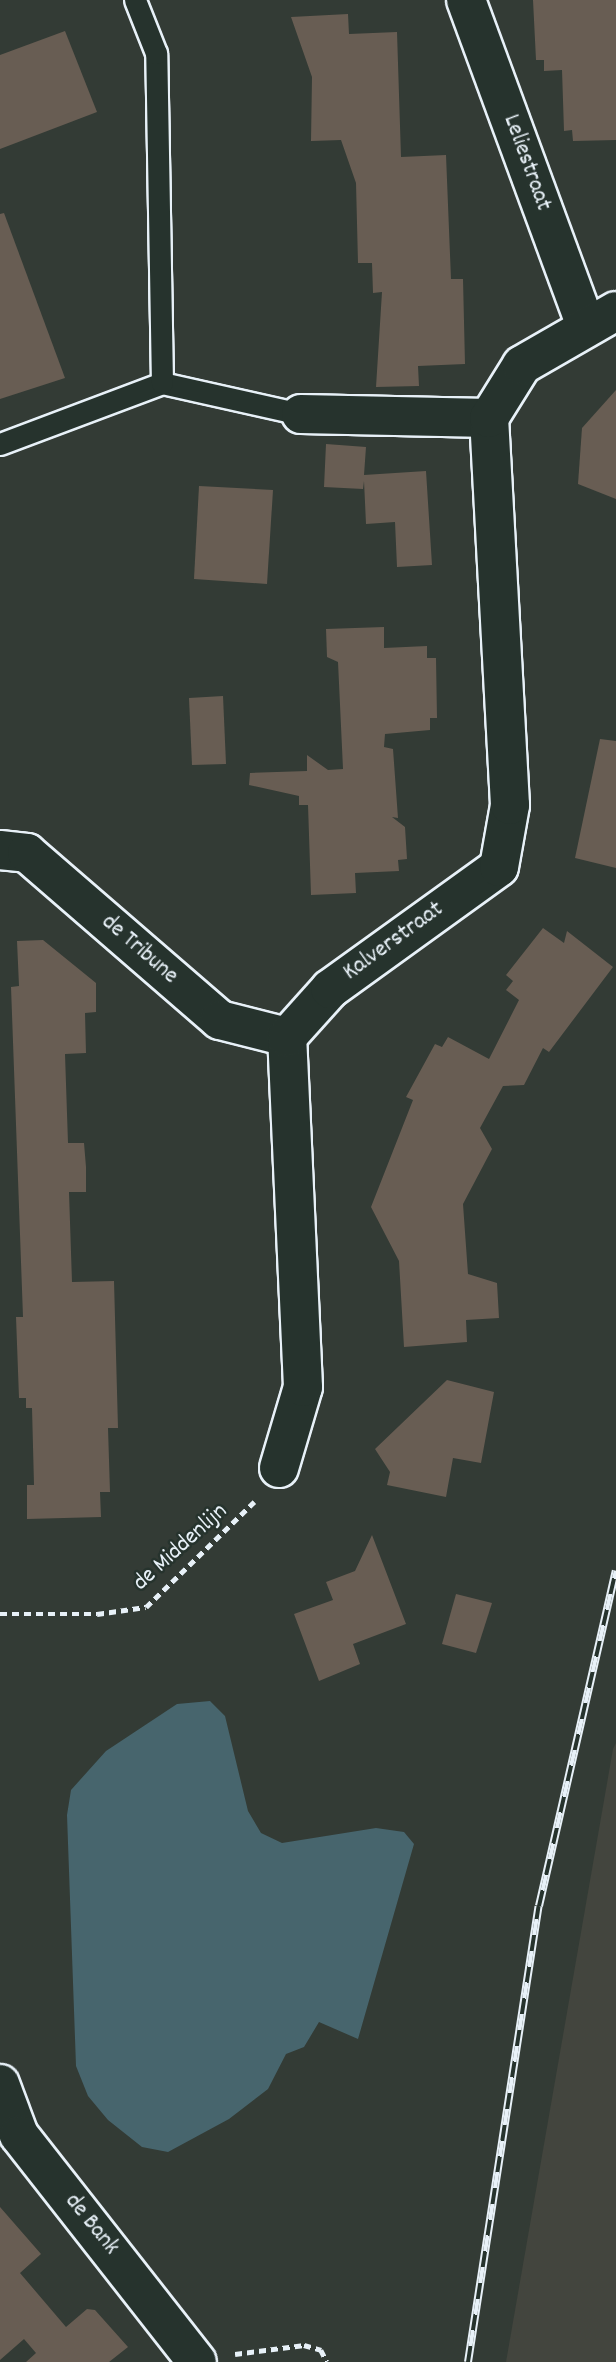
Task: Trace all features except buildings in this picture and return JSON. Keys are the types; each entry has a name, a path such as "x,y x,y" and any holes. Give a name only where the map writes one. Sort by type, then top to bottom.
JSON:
{"street":[{"name":"Leliestraat","path":"466,0 601,319"},
{"path":"301,414 489,418 522,365 601,319"},
{"name":"Kalverstraat","path":"287,1037 330,989 499,867 510,805 489,418"},
{"name":"de Tribune","path":"0,850 27,853 220,1020 287,1037"},
{"path":"279,1468 303,1387 287,1037"},
{"name":"de Bank","path":"0,2084 19,2135 197,2360"}],"lane":[{"path":"135,0 156,53 162,383"},
{"path":"0,444 162,383 301,414"}],"path":[{"name":"de Middenlijn","path":"0,1614 97,1614 146,1607 245,1514 279,1468"},
{"path":"197,2360 304,2345 321,2350 327,2362"}],"shaded area":[{"path":"616,1743 616,2362 506,2362 613,1749"}],"water":[{"path":"210,1701 225,1716 248,1811 261,1833 282,1843 376,1828 404,1832 414,1844 358,2039 319,2022 304,2047 286,2054 268,2089 229,2119 168,2152 142,2147 108,2120 88,2096 76,2066 67,1815 71,1790 106,1751 177,1704"}],"railway":[{"path":"468,2362 539,1906 616,1571"}]}
